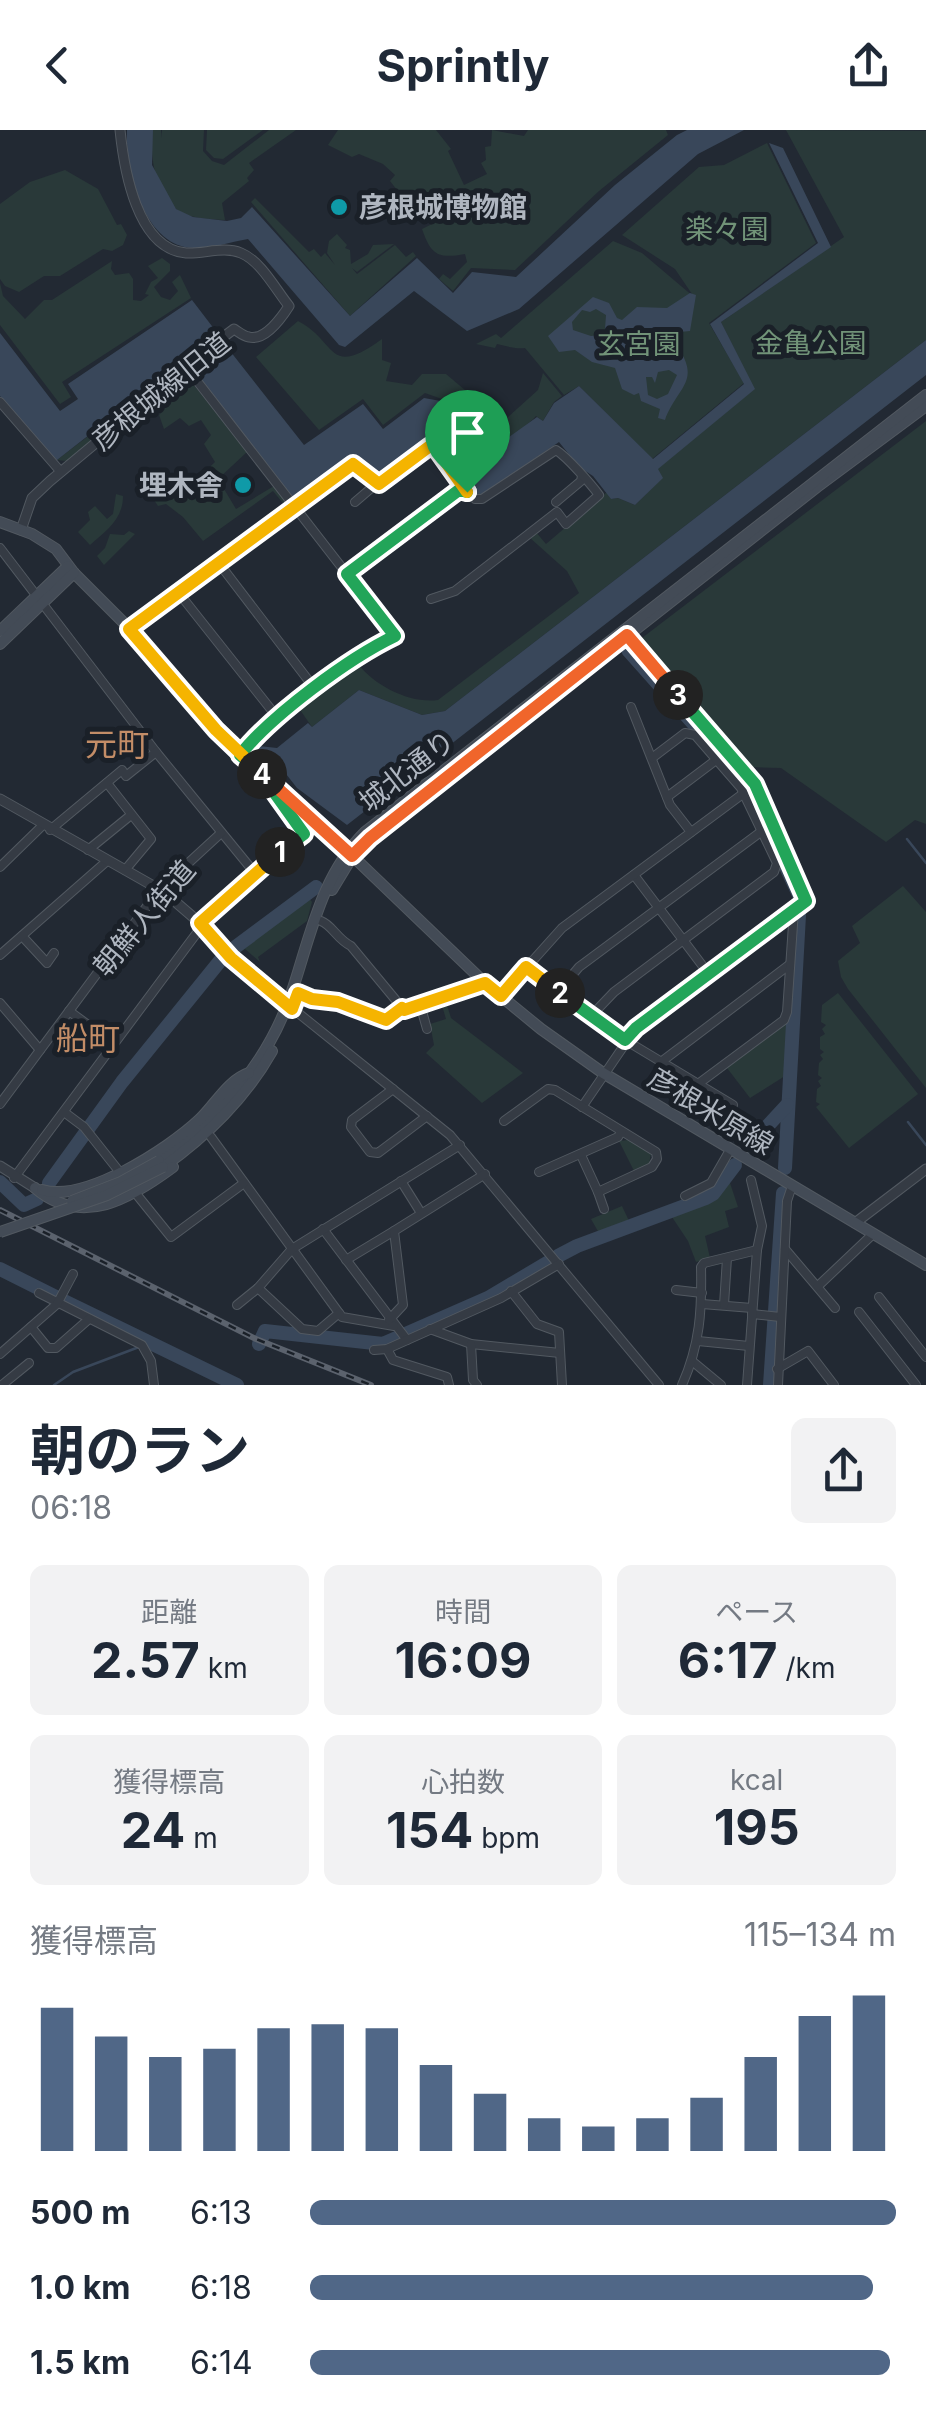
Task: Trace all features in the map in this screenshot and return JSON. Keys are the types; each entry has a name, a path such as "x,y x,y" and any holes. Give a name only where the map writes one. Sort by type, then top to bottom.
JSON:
{"main road":[{"name":"城北通り","path":"290,1006 322,896 349,854 607,641 926,396"},
{"name":"城北通り","path":"0,1229 108,1196 213,1127 253,1074 298,993 336,880 349,854 926,406"},
{"name":"彦根米原線","path":"0,522 56,549 240,755 317,822 501,996 603,1073 926,1265"},
{"path":"0,644 71,569"},
{"path":"0,632 40,599"},
{"path":"253,1074 256,1088 211,1137 134,1192 83,1210 59,1204 35,1188 62,1193 143,1163 185,1132 238,1076 253,1074"}],"street":[{"name":"彦根城線旧道","path":"21,530 32,498 61,472 234,329 246,337 260,336 288,306 248,257 231,251 185,253 169,248 150,230 128,186 120,130"},
{"path":"187,368 395,636 374,646 277,717 240,755"},
{"path":"0,402 4,415 61,472"},
{"path":"356,502 430,446 435,447 474,499 482,499 556,450 599,495 566,524 557,512 455,591 431,599"},
{"path":"129,629 353,464 376,484"},
{"path":"556,502 582,476"},
{"path":"347,574 459,490 467,492"},
{"path":"0,548 156,752 254,872"},
{"path":"218,562 315,689"},
{"path":"178,592 277,717"},
{"path":"582,1107 636,1028 799,907 806,896 755,784 627,635"},
{"path":"631,707 668,797 691,832"},
{"path":"591,1016 614,992 774,872 777,863 744,793 695,735 685,733 652,758"},
{"path":"0,866 122,770 126,776 156,752"},
{"path":"668,797 716,760"},
{"path":"259,771 304,834"},
{"path":"107,783 151,840 125,870"},
{"path":"501,996 562,928 744,793"},
{"path":"0,799 159,890 201,924 227,954 460,1146 660,1385"},
{"path":"88,850 132,816"},
{"path":"14,1178 201,924 254,872 317,822"},
{"path":"558,992 580,967 762,831"},
{"name":"朝鮮人街道","path":"0,1104 159,890 221,832"},
{"path":"0,956 106,861"},
{"path":"634,875 708,973"},
{"path":"698,1084 784,1020 799,907"},
{"path":"321,921 326,922 338,940 351,946 404,1010 485,983"},
{"path":"22,936 47,963 54,953"},
{"path":"661,1062 790,964"},
{"path":"526,967 625,1040 733,1105"},
{"path":"298,993 338,1002 386,1020 402,1008"},
{"path":"0,1003 40,1050"},
{"path":"420,1004 427,1029"},
{"path":"69,1011 114,1044"},
{"path":"393,1089 352,1120 351,1128 370,1152 378,1153 426,1116"},
{"path":"504,1121 548,1089 555,1090 656,1152 652,1167 598,1192"},
{"path":"64,1112 87,1131 171,1237 244,1183"},
{"path":"538,1172 581,1155 621,1132"},
{"path":"211,1137 339,1313 391,1323"},
{"path":"237,1305 258,1288 292,1248 460,1146"},
{"path":"686,1196 712,1183 730,1150"},
{"path":"581,1155 604,1209"},
{"path":"0,1166 35,1188"},
{"path":"855,1224 926,1169"},
{"path":"346,1260 484,1174"},
{"path":"747,1385 762,1226 751,1180"},
{"path":"400,1181 421,1213"},
{"path":"778,1385 776,1316 792,1186"},
{"path":"748,1220 759,1216"},
{"path":"323,1229 404,1337"},
{"path":"391,1323 403,1305 394,1231"},
{"path":"818,1286 873,1234"},
{"path":"785,1249 835,1308"},
{"path":"682,1385 698,1342 704,1263 757,1250"},
{"path":"724,1305 726,1258"},
{"path":"374,1350 388,1348 404,1337 430,1329 559,1264"},
{"path":"0,1354 57,1304 73,1274"},
{"path":"258,1288 302,1329 318,1330 339,1313"},
{"path":"676,1290 702,1293"},
{"path":"511,1291 537,1324 559,1332 562,1385"},
{"path":"39,1293 142,1344 151,1360 154,1385"},
{"path":"879,1296 926,1357"},
{"path":"702,1304 776,1316"},
{"path":"858,1312 917,1385 926,1379"},
{"path":"31,1327 48,1348 56,1348 89,1319"},
{"path":"430,1329 471,1344 560,1352"},
{"path":"698,1342 749,1346"},
{"path":"471,1344 475,1384"},
{"path":"388,1348 394,1360 447,1377 449,1385"},
{"path":"777,1370 808,1351 834,1385"},
{"path":"692,1361 721,1385"},
{"path":"2,1385 29,1363"}],"green space":[{"path":"153,130 161,130 162,138 162,130 204,130 203,151 212,161 224,165 269,130 296,130 249,163 254,170 247,178 249,181 222,203 225,220 189,216 171,204 156,174"},
{"path":"207,130 263,130 223,159 214,158 206,150"},
{"path":"338,130 436,130 451,149 448,151 464,185 487,174 481,163 486,160 485,147 491,146 492,130 524,136 528,130 666,130 668,135 599,191 515,270 471,268 453,291 439,279 443,274 450,279 467,262 465,254 448,256 432,250 422,229 434,223 426,203 417,194 407,203 390,181 395,175 383,164 359,154 352,157 328,145"},
{"name":"金亀公園","path":"786,130 926,131 926,340 445,711 422,715 359,690 312,727 298,707 359,665 394,692 438,700 579,593 567,571 529,537 535,531 546,544 607,492 611,499 635,505 662,478 657,469 754,389 721,322 844,237"},
{"path":"767,143 816,243 709,323 744,383 652,459 579,386 564,395 525,348 476,344 496,334 501,338 613,241 642,253 694,297 675,269 622,235 699,167 724,165"},
{"path":"65,170 98,189 117,225 121,224 127,235 123,245 112,251 103,249 60,276 44,276 19,292 5,286 0,279 0,204 30,182"},
{"path":"255,198 309,252 314,249 321,257 325,253 335,265 327,253 329,241 337,234 350,250 351,264 368,254 373,245 394,244 357,272 352,268 357,274 395,245 406,257 413,252 416,256 350,316 251,202"},
{"path":"162,258 170,264 170,271 154,287 161,297 170,300 178,291 172,282 180,275 191,298 62,382 71,397 60,404 0,325 0,283 3,296 25,319 44,300 52,300 112,261 115,275 129,273 133,279 133,300 141,301 149,295 145,294 151,282 158,278 148,266"},
{"path":"298,321 342,356 364,351 382,339 382,360 391,363 386,381 412,385 422,374 446,374 478,401 493,405 507,418 538,390 543,373 562,396 543,421 536,416 508,439 476,452 480,442 453,403 425,393 383,425 363,399 319,430 256,357"},
{"path":"185,362 66,461 57,460"},
{"path":"190,380 247,452 218,479 236,509 274,486 289,505 286,507 273,491 203,541 183,517 166,504 158,506 154,500 157,496 147,488 152,478 158,477 167,492 176,484 177,477 180,493 189,495 197,479 215,462 204,444 211,435 201,420 189,426 180,418 164,429 159,415 165,409 161,404"},
{"path":"926,421 926,824 915,820 886,842 781,768 749,767 638,641"},
{"path":"116,494 123,496 117,518 90,545 78,532 90,520 88,512 95,506 107,519 113,514"},
{"path":"129,531 135,534 104,565 97,556 110,534 124,535"},
{"path":"903,886 926,912 926,1088 848,989 838,961 860,943 852,926"},
{"path":"308,897 312,902 307,921 258,957 260,962 245,949 234,957 232,954"},
{"path":"838,993 918,1094 849,1148 816,1107 820,1104 816,1102 821,1086 818,1081 822,1078 818,1075 823,1059 820,1055 824,1052 820,1049 820,1037 825,1034 822,1029 826,1025 821,1022 822,1005"},
{"path":"440,999 445,999 451,1018 523,1073 482,1103 426,1053 434,1045 430,1024 446,1019"},
{"path":"790,1021 785,1076 750,1098 727,1068"},
{"path":"628,1140 651,1153 649,1165 634,1171 619,1141"},
{"path":"728,1177 738,1207 725,1211 729,1227 705,1236 710,1258 696,1262 670,1214 711,1199"},
{"path":"622,1206 629,1221 599,1233 591,1219"}],"water":[{"path":"127,130 153,130 152,165 176,209 193,217 227,221 241,218 252,207 350,316 417,258 453,293 472,272 516,277 615,185 677,135 687,130 744,130 698,154 519,309 467,331 414,291 345,347 339,345 248,239 194,248 162,235 150,221 134,185"},
{"path":"769,143 783,148 831,247 721,322 755,389 658,469 663,478 635,505 611,499 559,442 481,495 474,493 432,442 381,479 373,479 353,459 292,500 190,370 223,342 304,445 363,404 383,429 424,398 452,403 481,446 476,451 479,453 495,447 537,417 543,421 554,403 579,386 653,459 744,384 710,324 818,243"},
{"path":"690,293 696,295 690,331 680,332 675,343 688,375 665,420 658,418 660,409 641,401 639,393 634,395 622,389 615,368 592,362 575,350 559,352 548,336 593,297 609,303 622,320 637,307 667,308","holes":["596,309 606,315 608,334 591,336 573,330 572,322 582,310","669,370 677,375 668,394 657,399 648,395 646,377 652,377 655,383 658,372"]},
{"path":"192,300 218,334 57,460 0,396 0,333 60,411 78,399 68,384"},
{"path":"926,340 926,375 347,825 297,788 272,756 259,753 259,746 277,748 308,723 312,727 359,690 422,715 445,711"}],"waterway":[{"path":"628,650 748,785 800,897 785,1168"},
{"path":"907,839 926,863"},
{"path":"230,951 316,887"},
{"path":"49,1183 122,1082 224,956"},
{"path":"748,1147 787,1105"},
{"path":"908,1122 926,1145"},
{"path":"558,1256 706,1198 735,1165"},
{"path":"0,1182 24,1205 37,1199"},
{"path":"770,1385 783,1193"},
{"path":"259,1344 265,1331 383,1344 488,1298 552,1260"},
{"path":"0,1269 56,1297"},
{"path":"64,1301 237,1385"},
{"path":"54,1385 73,1372 139,1347"}],"railway":[{"path":"0,1210 256,1339 371,1385"}],"place":[{"name":"彦根城博物館","path":"339,207"},
{"name":"埋木舎","path":"243,485"}],"district":[{"name":"元町","path":"117,745"},
{"name":"船町","path":"88,1039"}],"route":[{"path":"467,492 435,447 430,446 379,484 353,464 129,629 240,755 317,822 352,856 627,635 755,784 806,901 625,1040 526,967 501,996 485,983 402,1008 386,1020 338,1002 298,993 292,1009 231,958 200,923 254,872 304,834 272,793 259,771 240,755 266,725 374,646 395,636 347,574 459,490 467,492"}],"park label":[{"name":"楽々園","path":"727,229"},
{"name":"玄宮園","path":"639,344"}]}
